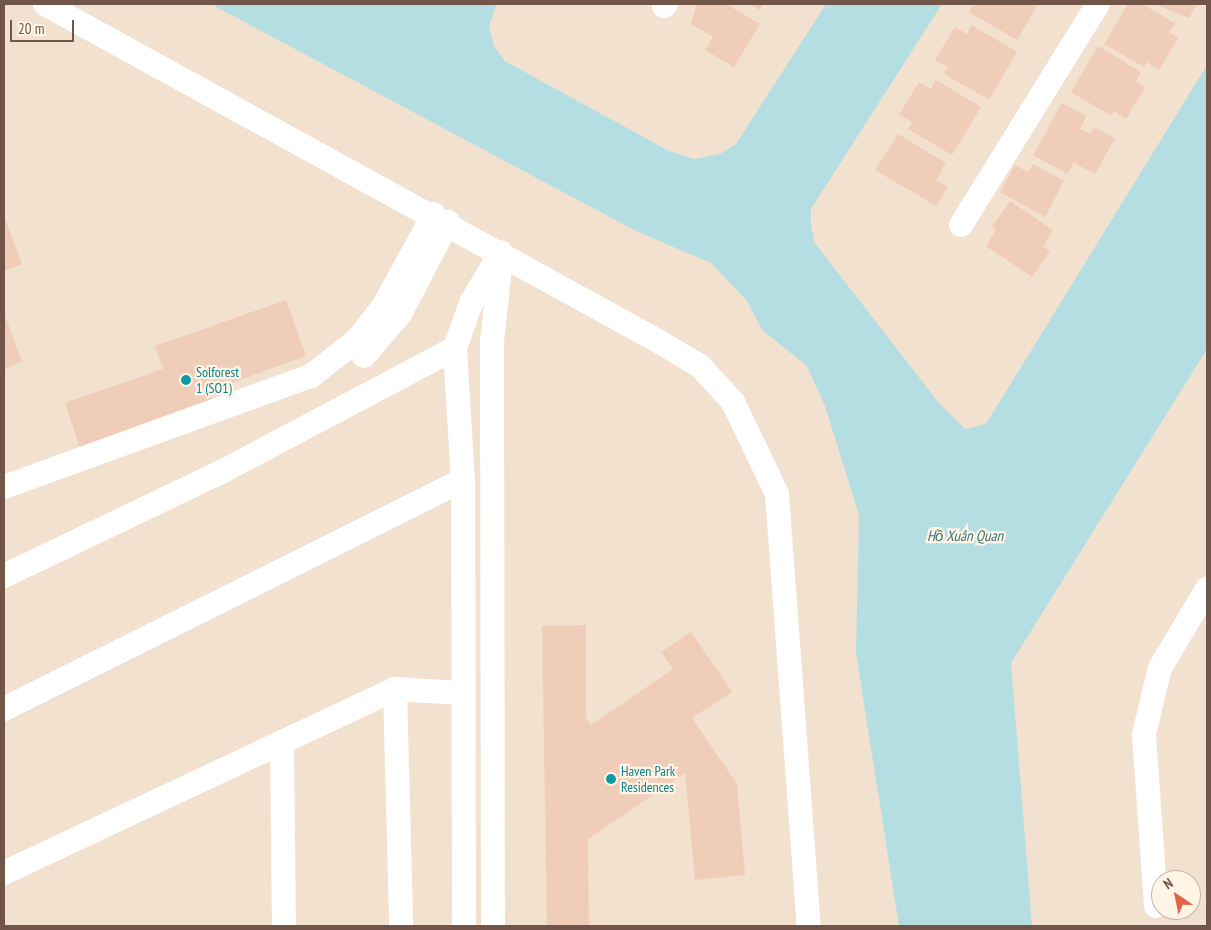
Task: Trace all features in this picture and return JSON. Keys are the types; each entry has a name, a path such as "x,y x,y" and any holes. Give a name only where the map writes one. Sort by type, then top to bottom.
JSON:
{"street":[{"path":"45,4 441,218 700,366 733,402 777,494 784,555 809,926"},
{"path":"961,226 1098,4"},
{"path":"364,356 400,314 441,218"},
{"path":"4,487 311,376 357,340 384,307 441,218"},
{"path":"464,926 460,694 463,480 455,348 471,303 502,252"},
{"path":"493,926 492,341 502,252"},
{"path":"4,576 225,470 455,348"},
{"path":"4,709 463,480"},
{"path":"1153,870 1144,734 1160,668 1207,589"},
{"path":"4,873 395,689 460,694"},
{"path":"395,689 401,926"},
{"path":"282,742 284,926"}],"shaded area":[{"path":"4,4 1207,4 1207,926 4,926"}],"water":[{"name":"Hồ Xuân Quan","path":"211,4 497,4 489,26 494,46 505,61 669,151 694,159 720,154 736,144 826,4 942,4 811,209 811,224 814,242 939,403 965,429 986,424 1207,65 1207,349 1011,663 1032,926 899,926 856,653 859,515 825,406 807,366 762,330 747,301 711,263 636,231"}],"building":[{"path":"697,4 726,4 760,24 734,67 705,50 713,37 691,24"},
{"path":"748,4 763,4 760,10"},
{"path":"974,4 1038,4 1017,40 969,12"},
{"path":"1128,4 1142,4 1175,23 1169,32 1178,38 1159,70 1147,62 1144,67 1104,44"},
{"path":"1154,4 1197,4 1189,18"},
{"path":"972,25 1017,52 989,100 944,74 948,67 935,60 955,27 967,34"},
{"path":"1098,46 1141,72 1136,81 1145,87 1126,119 1114,111 1111,116 1071,92"},
{"path":"936,80 981,107 952,155 908,129 912,122 899,115 919,82 931,89"},
{"path":"1062,103 1086,116 1080,129 1090,134 1094,127 1115,138 1095,174 1074,163 1067,174 1033,155"},
{"path":"898,134 946,163 936,180 948,187 936,206 875,170"},
{"path":"1033,164 1064,181 1045,217 1000,192 1015,165 1028,172"},
{"path":"1010,201 1053,230 1043,246 1050,251 1032,277 986,246 996,230 992,227"},
{"path":"4,216 22,264 4,271"},
{"name":"Solforest 1 (SO1)","path":"286,300 306,356 209,391 214,407 82,454 65,403 163,369 155,346"},
{"path":"4,313 22,362 4,369"},
{"name":"Haven Park Residences","path":"586,625 586,718 591,725 673,669 661,652 691,632 732,692 692,718 737,784 745,875 695,880 685,773 588,839 589,926 547,926 542,626"}],"place":[{"name":"Solforest 1 (SO1)","path":"186,380"},
{"name":"Haven Park Residences","path":"611,779"}]}
